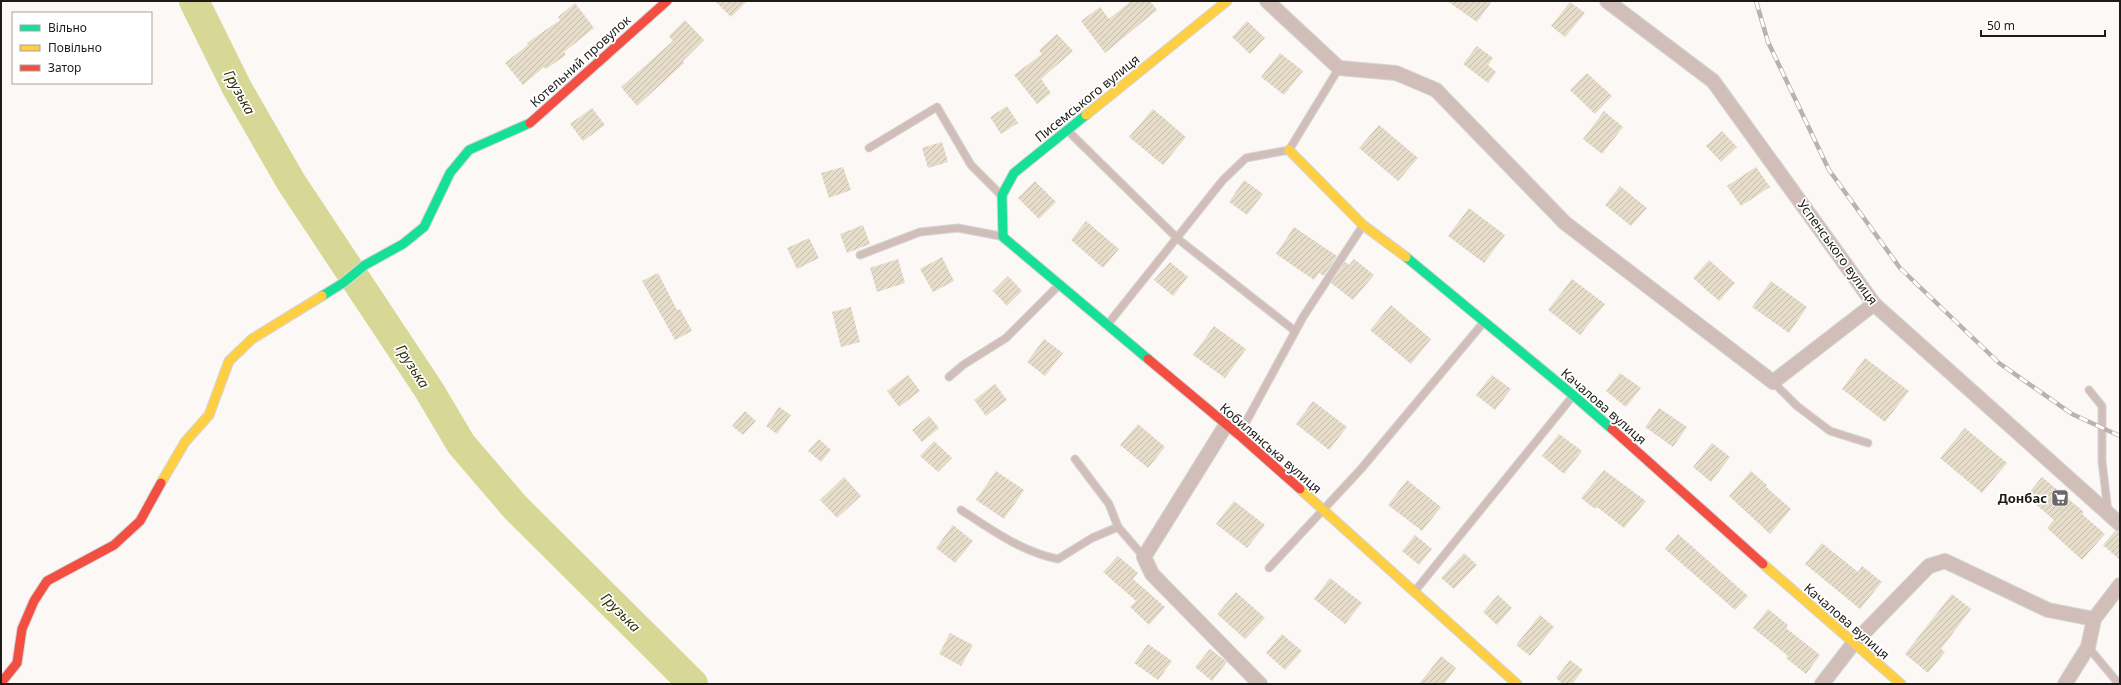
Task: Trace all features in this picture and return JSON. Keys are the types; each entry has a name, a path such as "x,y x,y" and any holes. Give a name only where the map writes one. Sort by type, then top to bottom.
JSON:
{"street":[{"name":"Котельний провулок","path":"1,683 17,663 22,629 34,601 47,581 114,545 140,521 185,442 209,415 229,362 252,339 343,283 365,265 403,244 424,227 450,173 469,150 528,125 667,1"},
{"name":"Писемського вулиця","path":"1002,195 1014,174 1227,1"},
{"path":"1267,1 1339,68 1396,73 1436,90 1565,223 1773,382 1874,304"},
{"name":"Успенського вулиця","path":"1607,1 1713,81 1874,304 2120,524"},
{"name":"Качалова вулиця","path":"1289,150 1363,225 1391,245 1573,395 1853,644 1901,684"},
{"path":"1002,195 1003,237"},
{"name":"Кобилянська вулиця","path":"1003,237 1239,435 1517,684"},
{"path":"1226,425 1144,557 1152,574 1260,684"},
{"path":"1822,684 1853,644 1929,566 1945,560 2048,610 2094,619"},
{"path":"2065,684 2088,648 2094,619 2120,585"}],"lane":[{"path":"1108,324 1178,239 1223,180 1246,158 1289,150 1339,68"},
{"path":"869,148 937,107 971,165 1002,195"},
{"path":"1067,131 1178,239 1295,331"},
{"path":"1239,435 1295,331 1363,225"},
{"path":"860,255 920,232 958,228 1003,237"},
{"path":"949,377 963,365 1006,338 1060,284"},
{"path":"1269,568 1323,511 1484,321"},
{"path":"1773,382 1797,406 1830,431 1868,444"},
{"path":"2090,390 2102,406 2102,461 2109,514"},
{"path":"1414,591 1573,395"},
{"path":"1075,459 1109,504 1118,526 1144,557"},
{"path":"961,510 1010,541 1038,556 1058,559 1092,538 1118,526"},
{"path":"2088,648 2119,684"}],"building":[{"path":"715,1 747,1 731,17"},
{"path":"1131,1 1150,1 1157,10 1105,53 1081,21 1100,7 1109,19"},
{"path":"1447,1 1492,1 1477,22"},
{"path":"1570,2 1585,13 1565,37 1551,26"},
{"path":"575,3 594,28 564,52 566,55 546,69 544,67 523,85 505,63 528,45 527,43 560,20 558,17"},
{"path":"685,20 704,40 683,61 684,63 637,106 621,87 673,41 669,36"},
{"path":"1247,21 1265,38 1250,54 1232,37"},
{"path":"1057,34 1073,51 1041,79 1051,93 1037,104 1014,75 1042,54 1039,50"},
{"path":"1477,46 1493,58 1488,65 1496,72 1488,83 1463,64"},
{"path":"1280,53 1303,71 1284,95 1261,77"},
{"path":"1587,73 1612,96 1595,114 1570,90"},
{"path":"1007,106 1018,123 1001,134 990,117"},
{"path":"592,108 605,125 583,141 570,124"},
{"path":"1153,109 1186,137 1163,165 1129,137"},
{"path":"1604,111 1623,127 1602,154 1583,139"},
{"path":"1379,125 1418,158 1398,181 1359,148"},
{"path":"1722,131 1737,147 1721,162 1706,146"},
{"path":"942,142 948,162 928,168 922,148"},
{"path":"843,167 851,190 829,198 821,173"},
{"path":"1756,167 1770,187 1741,206 1727,186"},
{"path":"1244,180 1263,194 1247,215 1229,202"},
{"path":"1035,181 1056,202 1039,219 1018,198"},
{"path":"1620,186 1647,208 1631,226 1605,205"},
{"path":"1469,208 1505,235 1484,263 1448,236"},
{"path":"1086,221 1119,249 1103,268 1071,240"},
{"path":"863,225 870,244 847,253 840,234"},
{"path":"1294,227 1337,256 1324,276 1319,273 1314,280 1276,254"},
{"path":"809,238 819,258 797,269 787,248"},
{"path":"942,257 954,281 933,292 920,269"},
{"path":"898,259 905,283 877,292 870,268"},
{"path":"1354,259 1374,275 1353,300 1331,283 1345,262 1349,265"},
{"path":"1709,260 1735,283 1719,301 1693,278"},
{"path":"1170,262 1188,277 1173,296 1154,280"},
{"path":"658,273 677,310 680,309 692,331 675,340 642,281"},
{"path":"1008,276 1022,291 1007,306 993,291"},
{"path":"1572,279 1605,304 1580,335 1548,310"},
{"path":"1771,281 1807,307 1789,333 1752,307"},
{"path":"1391,305 1431,339 1411,364 1370,330"},
{"path":"851,307 860,342 841,347 832,312"},
{"path":"1214,326 1246,349 1225,378 1193,355"},
{"path":"1044,339 1063,353 1045,376 1027,362"},
{"path":"1865,358 1909,391 1885,422 1842,389"},
{"path":"1620,373 1641,388 1626,407 1606,391"},
{"path":"908,375 920,391 899,407 887,391"},
{"path":"1492,375 1511,389 1495,410 1476,395"},
{"path":"995,384 1007,400 986,416 974,400"},
{"path":"1313,401 1347,427 1329,450 1296,424"},
{"path":"779,407 791,415 777,434 766,426"},
{"path":"1659,408 1687,427 1673,447 1645,427"},
{"path":"745,411 756,421 743,435 732,426"},
{"path":"929,416 939,428 922,442 912,430"},
{"path":"1138,424 1165,447 1148,468 1120,445"},
{"path":"1965,428 2007,463 1982,493 1940,458"},
{"path":"1559,434 1582,451 1564,474 1542,456"},
{"path":"819,439 831,450 821,462 808,451"},
{"path":"934,441 952,458 938,472 920,456"},
{"path":"1712,443 1730,457 1711,482 1693,467"},
{"path":"1604,470 1646,501 1624,528 1597,507 1595,509 1581,498"},
{"path":"996,471 1024,490 1004,519 976,500"},
{"path":"1751,471 1767,485 1766,487 1791,509 1770,534 1729,496"},
{"path":"844,477 861,496 837,518 820,500"},
{"path":"2042,477 2084,512 2082,514 2105,534 2082,560 2047,528 2054,520 2026,496"},
{"path":"1407,480 1441,507 1422,531 1388,505"},
{"path":"1234,501 1265,525 1247,548 1216,524"},
{"path":"953,525 973,541 955,563 936,548"},
{"path":"2115,531 2120,532 2120,560 2103,545"},
{"path":"1678,534 1748,596 1735,610 1665,549"},
{"path":"1415,535 1432,549 1419,565 1402,551"},
{"path":"1822,543 1858,572 1862,566 1882,582 1860,609 1805,564"},
{"path":"1464,553 1477,565 1454,589 1441,578"},
{"path":"1118,556 1138,573 1133,579 1165,607 1149,625 1130,607 1136,601 1103,572"},
{"path":"1330,578 1362,603 1345,624 1314,599"},
{"path":"1236,592 1265,618 1245,639 1217,614"},
{"path":"1952,594 1971,609 1941,649 1945,652 1928,673 1905,654"},
{"path":"1498,595 1512,608 1497,625 1483,612"},
{"path":"1768,609 1788,625 1786,628 1820,655 1806,674 1786,658 1788,656 1753,628"},
{"path":"1540,615 1554,627 1530,656 1516,645"},
{"path":"950,633 973,645 961,666 939,654"},
{"path":"1282,634 1302,651 1285,670 1266,653"},
{"path":"1148,644 1172,661 1158,680 1134,663"},
{"path":"1210,649 1227,662 1212,681 1195,667"},
{"path":"1441,656 1456,668 1444,684 1419,684"},
{"path":"1570,660 1583,670 1572,684 1563,684 1556,678"}],"waterway":[{"name":"Грузька","path":"194,1 237,88 291,182 429,390 461,444 515,507 693,684"}],"railway":[{"path":"1756,1 1768,42 1829,170 1900,268 1999,363 2072,414 2120,436"}],"traffic: fast":[{"path":"1086,115 1014,173 1002,195 1003,237 1148,359"},
{"path":"322,296 343,283 365,265 403,244 424,227 450,173 469,150 530,123"},
{"path":"1406,257 1612,429"}],"traffic: slow":[{"path":"1086,115 1227,1"},
{"path":"1289,150 1363,225 1406,257"},
{"path":"161,483 185,442 209,415 229,361 252,339 322,296"},
{"path":"1300,489 1517,684"},
{"path":"1763,564 1901,684"}],"traffic: jam":[{"path":"530,123 667,1"},
{"path":"1148,359 1239,435 1300,489"},
{"path":"1612,429 1763,564"},
{"path":"1,683 17,663 22,629 34,601 47,581 114,545 140,521 161,483"}],"place":[{"name":"Донбас","path":"2060,498"}]}
